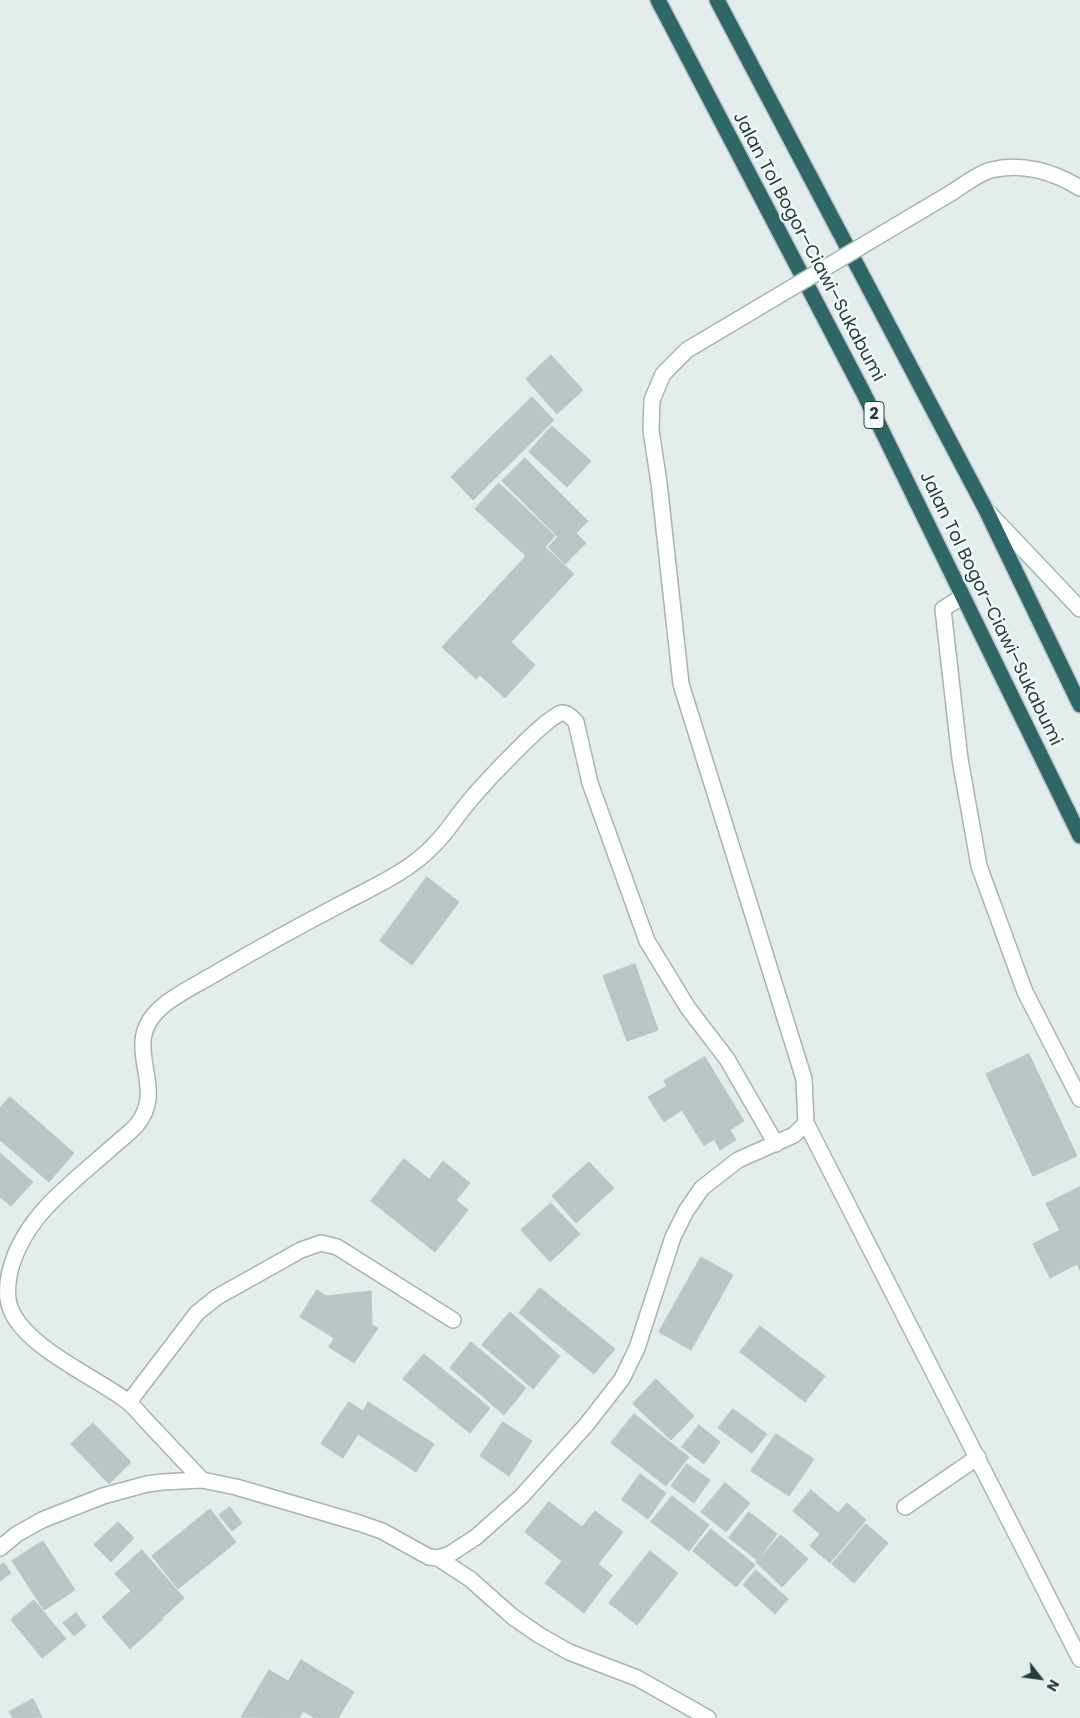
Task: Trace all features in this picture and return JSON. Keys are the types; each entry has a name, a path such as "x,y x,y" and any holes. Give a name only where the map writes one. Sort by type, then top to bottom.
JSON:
{"highway":[{"name":"Jalan Tol Bogor–Ciawi–Sukabumi","path":"658,0 863,392 1080,836"},
{"name":"Jalan Tol Bogor–Ciawi–Sukabumi","path":"717,0 986,510 1080,705"}],"street":[{"path":"1080,188 1050,172 1017,167 990,170 687,350 663,374 652,400 651,430 659,483 681,684 804,1079 806,1123 1080,1659"},
{"path":"986,510 1080,609"},
{"path":"963,596 943,609 960,759 979,866 1025,992 1080,1099"},
{"path":"202,1480 128,1402 65,1362 20,1325 10,1310 7,1293 14,1258 35,1219 46,1206 130,1132 144,1115 150,1092 142,1042 149,1022 165,1004 280,936 400,872 420,858 435,844 466,804 523,745 549,720 559,714 568,715 576,722 590,783 647,940 688,1008 727,1059 776,1144"},
{"path":"0,1548 27,1528 60,1512 87,1502 147,1484 202,1480 236,1487 359,1522 382,1532 424,1556 444,1557 466,1544 508,1509 542,1474 610,1396 622,1379 634,1356 671,1242 691,1202 709,1181 738,1160 794,1135 806,1123"},
{"path":"128,1402 178,1336 217,1297 300,1250 321,1244 337,1247 453,1320"},
{"path":"905,1506 978,1457"},
{"path":"438,1558 470,1579 513,1617 539,1635 569,1652 637,1678 708,1718"}],"building":[{"path":"551,355 583,390 557,414 526,379"},
{"path":"532,397 554,420 473,500 451,477"},
{"path":"552,426 591,461 567,487 529,452"},
{"path":"525,458 588,521 576,533 586,543 565,564 548,547 558,537 502,481"},
{"path":"499,483 555,536 545,547 574,574 511,642 535,665 505,698 480,675 476,679 442,647 526,556 475,509"},
{"path":"427,877 459,902 412,965 380,941"},
{"path":"635,964 658,1030 627,1041 603,976"},
{"path":"1029,1054 1077,1156 1033,1176 986,1074"},
{"path":"705,1057 744,1121 730,1130 736,1140 720,1150 714,1139 704,1146 682,1110 664,1122 648,1097 667,1086 664,1081"},
{"path":"10,1097 74,1153 49,1182 0,1140 0,1108"},
{"path":"0,1153 33,1182 11,1206 0,1197"},
{"path":"404,1159 429,1179 443,1161 470,1183 456,1200 468,1210 435,1252 371,1201"},
{"path":"589,1162 614,1188 576,1223 552,1196"},
{"path":"1080,1187 1080,1270 1077,1264 1050,1278 1033,1244 1060,1230 1046,1204"},
{"path":"551,1203 580,1234 550,1262 521,1230"},
{"path":"701,1257 733,1275 691,1350 659,1332"},
{"path":"540,1288 615,1349 594,1374 519,1313"},
{"path":"317,1290 326,1296 371,1291 372,1325 378,1328 354,1363 329,1347 334,1338 300,1317"},
{"path":"510,1312 560,1356 533,1389 482,1345"},
{"path":"760,1326 825,1376 805,1402 740,1352"},
{"path":"471,1342 526,1388 504,1415 450,1368"},
{"path":"424,1354 490,1408 470,1433 403,1379"},
{"path":"656,1379 694,1416 671,1440 633,1404"},
{"path":"349,1402 363,1411 368,1402 434,1444 416,1472 358,1434 343,1458 321,1444"},
{"path":"733,1409 767,1434 752,1453 718,1428"},
{"path":"634,1414 689,1457 666,1486 611,1443"},
{"path":"503,1422 532,1441 509,1476 480,1456"},
{"path":"93,1423 131,1462 109,1484 71,1444"},
{"path":"699,1425 720,1442 704,1464 682,1447"},
{"path":"776,1434 814,1459 789,1496 751,1471"},
{"path":"687,1464 710,1480 694,1503 671,1486"},
{"path":"640,1474 666,1493 648,1519 622,1500"},
{"path":"725,1483 750,1503 726,1532 701,1512"},
{"path":"811,1490 838,1513 847,1503 866,1520 830,1563 810,1546 820,1534 793,1511"},
{"path":"672,1496 709,1525 689,1551 651,1522"},
{"path":"549,1502 582,1527 595,1511 623,1532 598,1564 612,1575 584,1613 545,1583 562,1561 525,1532"},
{"path":"230,1507 242,1523 232,1531 219,1515"},
{"path":"210,1509 236,1542 204,1568 177,1536"},
{"path":"749,1512 777,1534 757,1560 729,1538"},
{"path":"118,1522 134,1538 111,1562 94,1545"},
{"path":"866,1524 888,1543 854,1583 832,1564"},
{"path":"711,1529 755,1565 736,1587 693,1551"},
{"path":"781,1535 808,1559 782,1587 756,1562"},
{"path":"177,1536 204,1568 178,1589 152,1556"},
{"path":"43,1541 75,1590 44,1610 12,1561"},
{"path":"142,1550 184,1598 130,1649 102,1617 131,1591 115,1574"},
{"path":"650,1551 678,1573 637,1625 609,1603"},
{"path":"4,1563 11,1573 0,1581 0,1566"},
{"path":"756,1570 788,1599 775,1614 743,1585"},
{"path":"34,1600 66,1639 42,1658 11,1620"},
{"path":"76,1613 86,1626 74,1636 63,1623"},
{"path":"301,1660 354,1692 338,1718 315,1718 303,1711 299,1718 241,1717 269,1670 288,1681"},
{"path":"33,1699 42,1717 13,1718 9,1712"}]}
